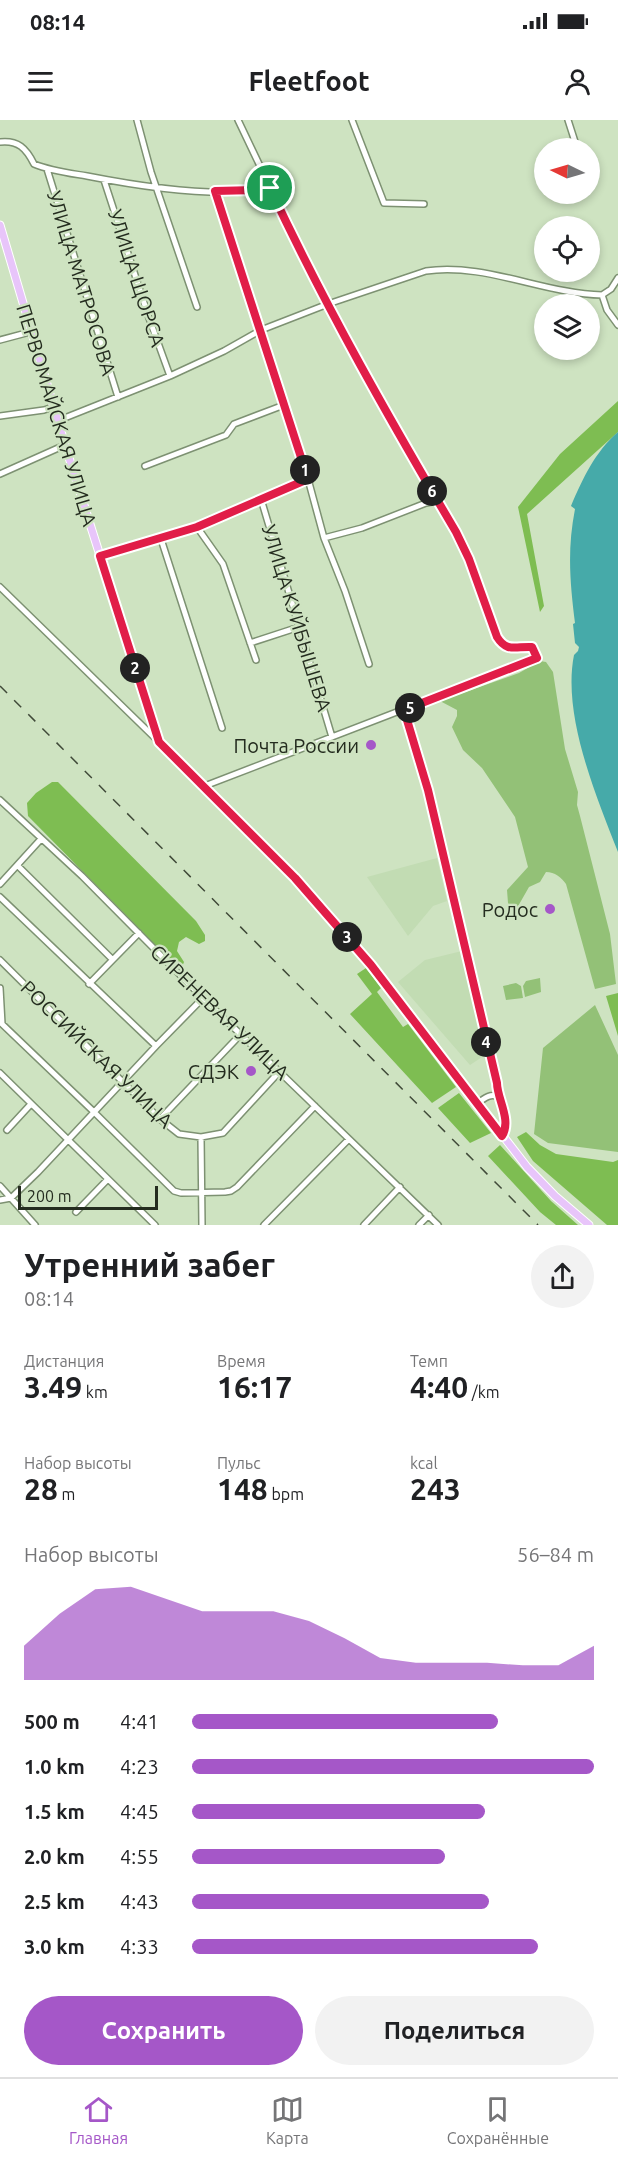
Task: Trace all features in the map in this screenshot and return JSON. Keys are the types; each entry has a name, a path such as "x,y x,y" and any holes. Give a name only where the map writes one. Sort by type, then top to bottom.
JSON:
{"main road":[{"name":"ПЕРВОМАЙСКАЯ УЛИЦА","path":"0,225 57,421 159,742"},
{"path":"159,742 295,878 371,965 502,1136 541,1182 589,1225"}],"street":[{"path":"137,120 151,172 197,307"},
{"path":"202,787 537,658 532,647 503,646 497,637 469,559 456,532 300,252 238,120"},
{"path":"352,120 384,203 424,204"},
{"path":"568,120 574,138"},
{"path":"0,142 10,141 19,144 27,151 34,164 46,169 104,180 157,188 215,191 270,188"},
{"name":"УЛИЦА МАТРОСОВА","path":"46,169 118,397"},
{"name":"УЛИЦА ЩОРСА","path":"104,180 170,376"},
{"path":"215,191 308,479 324,538 345,591 369,664"},
{"path":"57,421 170,376 224,351 261,330 328,304 426,271 440,269 482,274 584,295 603,295 618,278"},
{"path":"603,295 607,310 618,325"},
{"path":"0,340 30,332"},
{"path":"145,466 226,435 234,424 284,405"},
{"path":"0,416 53,407"},
{"path":"0,474 65,445"},
{"path":"100,556 197,527 308,479"},
{"name":"УЛИЦА КУЙБЫШЕВА","path":"261,499 332,737"},
{"path":"324,538 362,528 426,503 437,501"},
{"path":"197,527 223,564 256,660"},
{"path":"161,539 222,728"},
{"path":"0,587 159,742"},
{"path":"250,643 299,627"},
{"path":"404,710 428,790 497,1083 497,1096"},
{"name":"СИРЕНЕВАЯ УЛИЦА","path":"0,801 139,933 438,1225"},
{"path":"0,884 41,839"},
{"path":"18,866 112,958"},
{"path":"0,897 156,1046"},
{"path":"89,984 139,933"},
{"path":"0,972 2,961"},
{"name":"РОССИЙСКАЯ УЛИЦА","path":"2,961 160,1119 179,1134 201,1137"},
{"path":"0,988 2,1024 174,1191 181,1193 231,1191 315,1106"},
{"path":"0,1200 11,1198 38,1172 203,998"},
{"path":"160,1119 242,1034"},
{"path":"202,1225 201,1137 223,1133 280,1071"},
{"path":"0,1073 155,1225"},
{"path":"477,1104 488,1096 501,1098 505,1126 502,1136"},
{"path":"7,1130 31,1104"},
{"path":"267,1224 349,1139"},
{"path":"76,1212 108,1179"},
{"path":"0,1186 35,1225"},
{"path":"364,1225 400,1187"},
{"path":"419,1225 429,1215"}],"shaded area":[{"path":"437,858 447,901 433,906 408,936 367,877"},
{"path":"462,951 485,1055 470,1065 398,982 425,960"}],"green space":[{"path":"618,401 618,432 527,514 544,606 540,612 518,507 560,454"},
{"path":"540,661 546,662 553,672 565,749 578,792 577,805 610,934 616,984 595,989 566,884 562,879 546,872 540,882 529,887 517,908 511,908 508,903 507,890 528,867 515,817 482,768 463,750 452,727 457,710 440,701 519,673"},
{"path":"52,782 58,782 196,921 205,935 205,941 199,944 186,937 179,942 177,951 184,962 182,967 173,963 28,816 27,803 36,793"},
{"path":"366,968 381,988 377,992 403,1027 408,1024 456,1087 432,1103 350,1014 372,994 357,974"},
{"path":"540,978 541,992 525,997 523,986 526,981"},
{"path":"516,983 521,986 523,998 506,1000 503,986"},
{"path":"618,993 618,1036 606,996"},
{"path":"595,1005 618,1055 618,1152 548,1143 534,1134 543,1048"},
{"path":"459,1093 491,1133 470,1143 438,1108"},
{"path":"526,1132 540,1145 556,1154 613,1162 618,1160 618,1225 607,1225 533,1161 517,1137"},
{"path":"500,1145 551,1201 578,1225 556,1225 540,1212 488,1156"}],"water":[{"path":"618,432 618,852 591,781 577,729 572,678 574,655 579,647 575,643 570,566 575,509 571,506 596,457"}],"railway":[{"path":"0,686 538,1225"}],"place":[{"name":"Почта России","path":"371,745"},
{"name":"Родос","path":"550,909"},
{"name":"СДЭК","path":"251,1071"}],"route":[{"path":"270,188 328,304 400,436 456,532 469,559 497,637 503,646 532,647 537,658 404,710 428,790 497,1083 497,1096 501,1098 505,1126 502,1136 371,965 295,878 159,742 100,556 197,527 308,479 215,191 270,188"}]}
